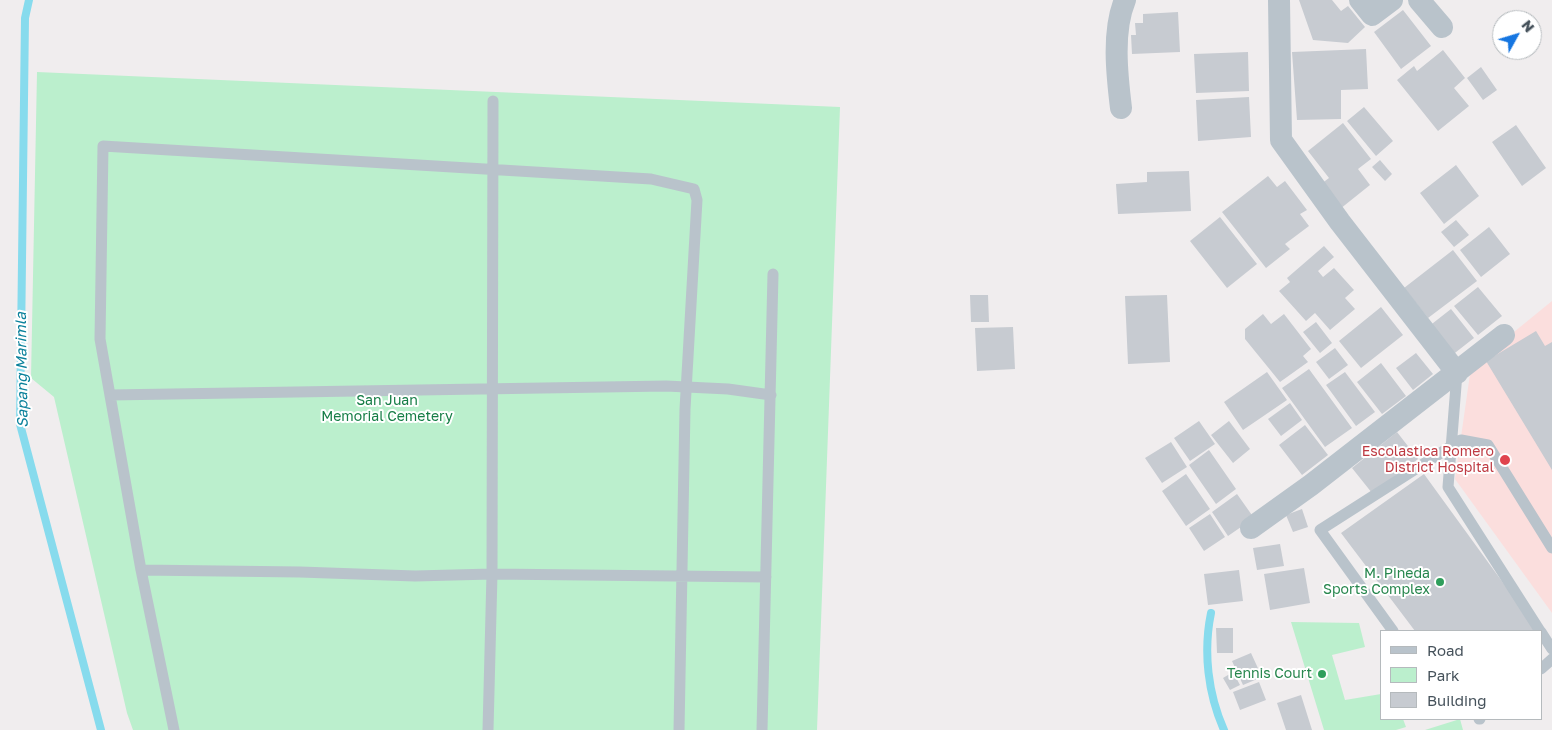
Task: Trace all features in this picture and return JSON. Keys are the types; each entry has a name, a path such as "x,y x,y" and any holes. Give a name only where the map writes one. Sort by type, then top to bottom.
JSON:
{"street":[{"path":"1121,108 1117,36 1119,13 1125,0"},
{"path":"1279,0 1281,140 1340,222 1456,373"},
{"path":"1360,0 1372,15 1392,0"},
{"path":"1419,0 1442,27"},
{"path":"1251,528 1311,485 1504,335"}],"lane":[{"path":"488,730 492,574 493,101"},
{"path":"174,730 141,570 100,339 103,146 651,179 694,189 697,200 686,386 679,730"},
{"path":"762,730 773,274"},
{"path":"1456,373 1448,487 1540,630"},
{"path":"110,394 686,386 771,395"},
{"path":"1393,630 1320,530 1461,440 1488,445 1552,548"},
{"path":"141,570 415,576 492,574 766,576"},
{"path":"1542,634 1552,649"},
{"path":"1542,668 1552,659"}],"shaded area":[{"name":"Escolastica Romero District Hospital","path":"1552,301 1552,613 1455,479 1471,367"}],"green space":[{"name":"San Juan Memorial Cemetery","path":"37,72 840,107 817,730 133,730 127,713 54,397 31,378"},
{"name":"Tennis Court","path":"1291,622 1359,623 1365,647 1332,655 1345,700 1380,694 1380,720 1403,720 1406,727 1396,730 1324,730"},
{"path":"1460,720 1463,730 1425,730"}],"building":[{"path":"1299,0 1332,0 1341,11 1348,6 1365,27 1348,43 1313,40"},
{"path":"1403,10 1431,46 1401,69 1374,32"},
{"path":"1178,12 1180,52 1132,54 1131,35 1136,35 1135,23 1143,23 1143,14"},
{"path":"1366,49 1368,89 1341,90 1341,119 1297,120 1292,52"},
{"path":"1443,50 1465,78 1454,88 1469,106 1438,131 1397,80 1414,66 1417,71"},
{"path":"1248,52 1249,91 1196,93 1194,54"},
{"path":"1481,67 1497,90 1483,100 1467,78"},
{"path":"1249,97 1251,137 1198,141 1196,100"},
{"path":"1364,107 1393,141 1376,156 1347,121"},
{"path":"1343,123 1371,159 1358,169 1370,185 1340,209 1321,184 1329,178 1308,151"},
{"path":"1516,125 1546,168 1522,186 1492,142"},
{"path":"1380,160 1392,174 1385,181 1372,167"},
{"path":"1456,165 1479,196 1444,224 1420,193"},
{"path":"1189,171 1191,211 1118,214 1116,184 1147,182 1147,172"},
{"path":"1268,176 1277,187 1285,181 1307,210 1300,214 1309,226 1285,244 1290,249 1266,268 1222,212"},
{"path":"1220,217 1257,264 1227,288 1190,241"},
{"path":"1456,220 1469,235 1454,247 1441,232"},
{"path":"1489,227 1510,254 1481,277 1460,250"},
{"path":"1324,246 1334,257 1318,271 1323,277 1334,268 1354,290 1345,298 1355,309 1330,330 1315,313 1306,321 1279,291 1290,282 1287,278"},
{"path":"1453,250 1477,281 1428,318 1404,288"},
{"path":"1478,287 1502,316 1478,335 1454,306"},
{"path":"970,295 988,295 989,322 971,322"},
{"path":"1167,295 1170,362 1128,364 1125,296"},
{"path":"1381,307 1403,335 1361,368 1339,341"},
{"path":"1451,309 1474,338 1451,356 1428,327"},
{"path":"1263,314 1271,324 1284,314 1311,349 1303,356 1308,362 1280,382 1245,339 1245,329"},
{"path":"1316,322 1332,343 1320,353 1303,332"},
{"path":"1013,327 1015,369 977,371 975,328"},
{"name":"Escolastica Romero District Hospital","path":"1536,331 1545,346 1552,342 1552,470 1486,361"},
{"path":"1335,348 1348,365 1329,379 1316,362"},
{"path":"1416,353 1433,374 1413,390 1396,368"},
{"path":"1381,363 1406,396 1382,414 1357,382"},
{"path":"1309,369 1352,428 1325,447 1282,388"},
{"path":"1267,372 1287,400 1243,430 1224,402"},
{"path":"1345,372 1375,412 1356,426 1326,385"},
{"path":"1290,403 1302,420 1281,436 1268,419"},
{"path":"1199,421 1215,444 1190,461 1174,438"},
{"path":"1229,421 1250,449 1233,463 1211,435"},
{"path":"1305,425 1328,455 1302,475 1279,445"},
{"path":"1397,432 1418,459 1372,493 1352,468"},
{"path":"1171,442 1187,467 1162,483 1145,458"},
{"path":"1209,450 1236,489 1216,504 1189,465"},
{"path":"1186,474 1210,509 1186,526 1162,491"},
{"name":"M. Pineda Sports Complex","path":"1424,474 1537,630 1414,630 1341,533"},
{"path":"1237,494 1254,518 1228,536 1212,512"},
{"path":"1302,509 1308,527 1293,532 1286,515"},
{"path":"1210,514 1225,537 1204,551 1189,528"},
{"path":"1280,544 1284,566 1257,570 1253,548"},
{"path":"1304,568 1310,603 1270,610 1264,574"},
{"path":"1239,570 1243,601 1208,605 1204,574"},
{"path":"1216,628 1233,628 1233,653 1217,653"},
{"path":"1251,653 1262,677 1243,685 1232,661"},
{"path":"1233,672 1240,685 1230,690 1223,678"},
{"path":"1259,682 1266,700 1240,710 1233,692"},
{"path":"1301,695 1312,730 1286,730 1277,703"}],"waterway":[{"name":"Sapang Marimla","path":"29,0 25,18 20,424 101,730"},
{"path":"1211,613 1207,643 1208,673 1214,702 1224,730"}],"place":[{"name":"Escolastica Romero District Hospital","path":"1505,460"},
{"name":"M. Pineda Sports Complex","path":"1440,582"},
{"name":"Tennis Court","path":"1322,674"}]}
